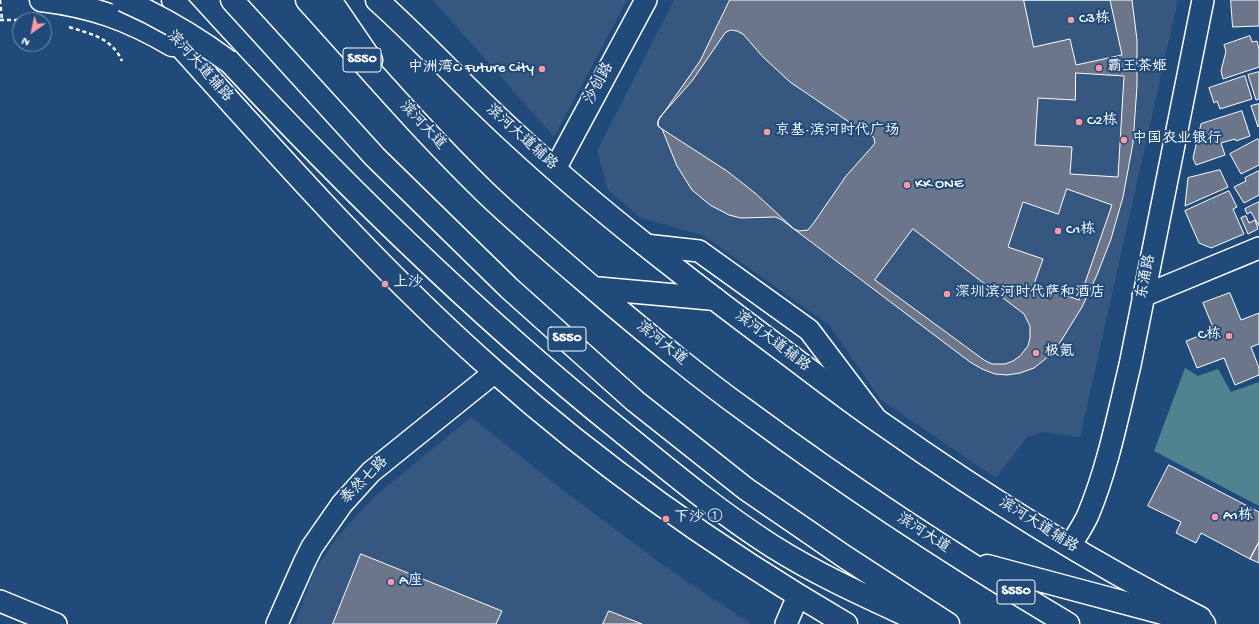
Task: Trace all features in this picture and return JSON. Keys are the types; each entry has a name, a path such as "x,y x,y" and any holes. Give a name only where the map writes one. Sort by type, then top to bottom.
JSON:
{"main road":[{"path":"41,0 68,3 108,14 149,31 190,56"},
{"path":"123,0 164,19 194,37 228,61"},
{"name":"滨河大道辅路","path":"139,0 355,238 405,288 495,372 554,422 685,522 798,596 846,624"},
{"path":"173,0 228,61 346,184 429,264 500,329 585,403 709,502 772,546 826,578 926,624"},
{"name":"S550","path":"232,0 375,156 509,288 635,401 746,489 845,557 948,624"},
{"name":"滨河大道","path":"307,0 416,120 486,192 549,250 643,330 743,409 855,489 964,560 1068,624"},
{"path":"330,0 370,60 416,120"},
{"name":"滨河大道辅路","path":"377,0 404,24 438,60 519,138 645,245 880,423 1015,513 1166,601 1211,624"},
{"path":"385,0 404,24"},
{"path":"593,288 715,299"},
{"path":"964,560 1204,624"}],"street":[{"name":"沙创路","path":"555,169 646,0"},
{"name":"东涌路","path":"1070,546 1087,516 1103,472 1116,424 1203,0"},
{"path":"645,245 699,251 809,330 880,423"},
{"path":"1143,296 1259,248"},
{"name":"泰然七路","path":"277,624 312,547 342,504 371,472 495,372"},
{"path":"786,624 798,596"},
{"path":"0,601 56,624"}],"path":[{"path":"0,0 1,20 12,20"},
{"path":"68,27 105,40 115,48 122,61"}],"shaded area":[{"name":"中洲湾C Future City","path":"433,0 627,0 554,137"},
{"name":"京基·滨河时代广场","path":"674,0 1178,0 1080,437 1041,432 1027,437 996,478 881,400 829,325 704,236 641,218 608,190 597,151"},
{"path":"471,417 559,487 660,563 751,624 295,624 314,571 338,536 374,497"}],"green space":[{"path":"1185,368 1198,376 1218,369 1231,392 1259,382 1259,506 1154,451"}],"building":[{"name":"京基·滨河时代广场","path":"730,0 1132,0 1137,40 1137,86 1133,143 1123,197 1111,239 1097,275 1082,307 1061,341 1049,356 1034,368 1020,373 1007,375 995,374 982,369 970,362 782,220 776,217 741,218 729,215 710,205 692,190 677,166 662,129 658,126 658,121 700,61"},
{"name":"C3栋","path":"1024,0 1110,0 1122,55 1076,65 1070,39 1034,47"},
{"path":"1231,0 1259,0 1259,26 1233,27"},
{"name":"京基·滨河时代广场","path":"731,30 743,34 763,57 790,82 852,124 867,131 874,138 875,143 846,176 808,230 799,231 794,229 755,193 727,171 658,126 660,117 692,81 725,33"},
{"path":"1250,36 1252,42 1257,41 1259,49 1259,67 1223,79 1221,71 1226,51 1224,45"},
{"path":"1259,72 1259,99 1256,100 1248,75"},
{"name":"C2栋","path":"1076,73 1124,76 1118,177 1070,174 1072,147 1035,145 1038,98 1075,100"},
{"path":"1245,76 1252,99 1220,109 1217,101 1214,103 1209,88"},
{"path":"1259,104 1259,126 1258,127 1251,106"},
{"path":"1242,111 1250,136 1236,141 1235,139 1221,143 1225,155 1196,165 1193,158 1201,124"},
{"path":"1258,139 1259,165 1241,174 1230,154"},
{"path":"1220,170 1228,187 1185,206 1188,178"},
{"path":"1259,171 1259,195 1244,203 1234,187 1246,181 1245,178"},
{"name":"C1栋","path":"1067,189 1112,205 1079,300 1034,284 1043,259 1008,247 1023,202 1058,214"},
{"path":"1229,191 1237,207 1233,209 1244,234 1211,248 1199,243 1185,211"},
{"path":"1259,202 1259,226 1251,212 1247,214 1245,209"},
{"path":"1246,216 1249,223 1255,220 1258,229 1248,234 1241,218"},
{"name":"深圳滨河时代萨和酒店","path":"913,229 1024,314 1030,326 1030,338 1028,346 1020,356 1005,364 992,364 984,360 875,280"},
{"name":"C栋","path":"1230,293 1241,320 1259,313 1259,344 1251,347 1259,368 1259,375 1235,385 1224,358 1197,368 1186,341 1214,330 1203,303"},
{"name":"A1栋","path":"1169,465 1259,512 1259,542 1250,559 1201,533 1196,543 1176,533 1181,522 1148,506"},
{"path":"1259,542 1259,563 1250,559"},
{"name":"A座","path":"361,554 502,611 496,624 333,624"},
{"path":"609,611 642,624 603,624"}],"place":[{"name":"C3栋","path":"1071,20"},
{"name":"霸王茶姬","path":"1099,68"},
{"name":"中洲湾C Future City","path":"542,69"},
{"name":"C2栋","path":"1079,122"},
{"name":"京基·滨河时代广场","path":"767,132"},
{"name":"中国农业银行","path":"1124,140"},
{"name":"KK ONE","path":"907,185"},
{"name":"C1栋","path":"1058,231"},
{"name":"上沙","path":"385,284"},
{"name":"深圳滨河时代萨和酒店","path":"947,294"},
{"name":"C栋","path":"1229,336"},
{"name":"极氪","path":"1036,353"},
{"name":"A1栋","path":"1215,517"},
{"name":"下沙 ①","path":"666,519"},
{"name":"A座","path":"391,582"}]}
